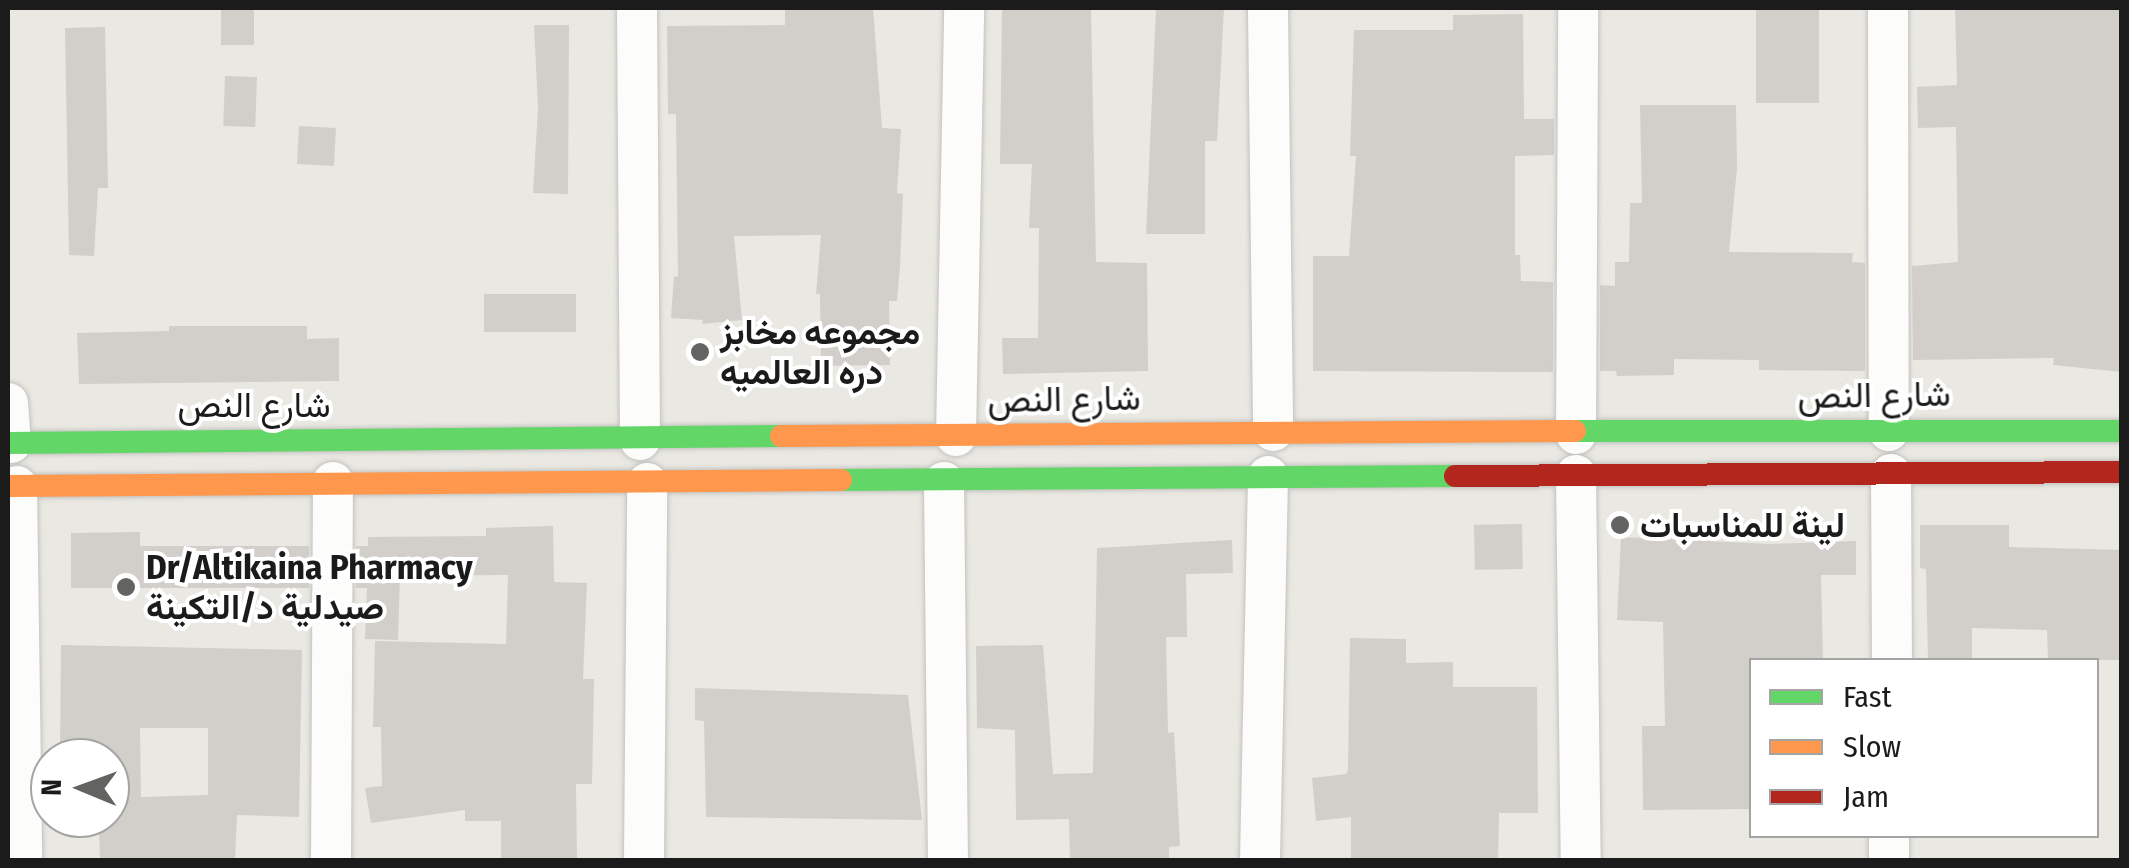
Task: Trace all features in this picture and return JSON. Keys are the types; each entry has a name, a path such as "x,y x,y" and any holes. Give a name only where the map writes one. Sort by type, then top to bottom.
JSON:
{"main road":[{"name":"شارع النص","path":"9,443 640,440 1273,430 1576,434 2122,431"},
{"path":"12,486 2122,472"}],"street":[{"path":"637,8 640,440"},
{"path":"956,436 964,8"},
{"path":"1268,8 1273,430"},
{"path":"1576,434 1578,8"},
{"path":"1888,8 1888,431"},
{"path":"8,403 9,443"},
{"path":"1891,474 1892,658"},
{"path":"1576,475 1581,860"},
{"path":"1260,860 1268,476"},
{"path":"331,860 333,482"},
{"path":"944,482 948,860"},
{"path":"644,860 647,483"},
{"path":"12,486 22,860"}],"building":[{"path":"221,8 254,8 254,45 221,45"},
{"path":"785,8 873,8 882,128 901,129 897,193 903,194 900,266 897,301 889,301 890,365 821,366 820,294 816,294 821,235 734,236 742,320 702,324 703,320 671,318 674,276 678,277 676,114 668,114 667,26 785,25"},
{"path":"1002,8 1091,8 1096,262 1147,263 1148,371 1003,374 1002,338 1038,338 1039,228 1029,228 1032,164 1000,164"},
{"path":"1156,8 1224,8 1217,141 1205,141 1205,234 1146,234"},
{"path":"1756,8 1819,8 1819,103 1756,103"},
{"path":"1955,8 2120,8 2122,372 2053,365 2054,358 1913,360 1912,266 1958,262 1956,127 1918,128 1917,87 1957,85"},
{"path":"1523,14 1524,119 1554,119 1554,155 1515,156 1515,255 1520,255 1521,281 1553,282 1553,372 1313,371 1313,256 1349,256 1356,156 1350,156 1354,30 1453,30 1453,15"},
{"path":"534,25 569,25 568,194 533,193 538,108"},
{"path":"105,27 108,188 98,188 94,256 69,255 65,28"},
{"path":"225,76 257,77 255,127 223,126"},
{"path":"1640,105 1736,105 1737,168 1729,252 1853,253 1852,262 1865,263 1865,371 1759,370 1759,360 1674,359 1674,375 1617,376 1616,371 1600,371 1600,285 1615,286 1615,262 1629,262 1630,203 1642,203"},
{"path":"299,126 336,128 334,166 297,164"},
{"path":"484,294 576,294 576,332 484,332"},
{"path":"169,326 307,326 307,339 339,338 339,381 79,384 77,333 169,331"},
{"path":"1522,524 1523,569 1475,570 1474,525"},
{"path":"1920,525 2009,525 2009,547 2122,550 2122,660 2048,658 2047,630 1972,628 1972,658 1928,658 1926,569 1920,568"},
{"path":"553,526 554,582 587,583 583,679 594,679 592,784 576,784 577,860 501,860 501,821 465,821 465,810 371,823 365,788 382,786 381,727 373,727 375,641 506,644 508,575 400,576 398,640 365,639 367,588 356,588 356,546 368,546 368,537 486,536 486,528"},
{"path":"140,532 140,546 309,546 309,588 71,588 71,533"},
{"path":"1621,537 1770,544 1856,541 1856,575 1821,575 1823,658 1749,658 1749,809 1643,810 1642,726 1665,726 1663,622 1617,620"},
{"path":"1232,540 1233,573 1186,574 1187,637 1166,637 1168,733 1174,732 1180,846 1169,847 1169,860 1070,860 1069,819 1016,820 1015,730 977,728 976,646 1043,645 1053,774 1093,773 1097,548"},
{"path":"1350,638 1406,639 1406,663 1453,662 1453,687 1537,687 1538,813 1499,813 1498,860 1351,860 1351,817 1316,821 1312,778 1346,774 1348,770"},
{"path":"61,645 302,650 299,817 237,815 235,860 100,860 99,838 130,838 130,738 60,738","holes":["140,728 208,728 208,795 141,797"]},
{"path":"695,688 908,695 922,820 706,817 704,721 695,720"}],"traffic: fast":[{"path":"1575,431 2122,431"},
{"path":"8,443 781,436"},
{"path":"841,480 1455,476"}],"traffic: slow":[{"path":"781,436 1575,431"},
{"path":"8,486 841,480"}],"traffic: jam":[{"path":"1455,476 2122,472"}],"place":[{"name":"مجموعه مخابز دره العالميه","path":"700,352"},
{"name":"لينة للمناسبات","path":"1620,525"},
{"name":"Dr/Altikaina Pharmacy صيدلية د/التكينة","path":"126,587"}]}
